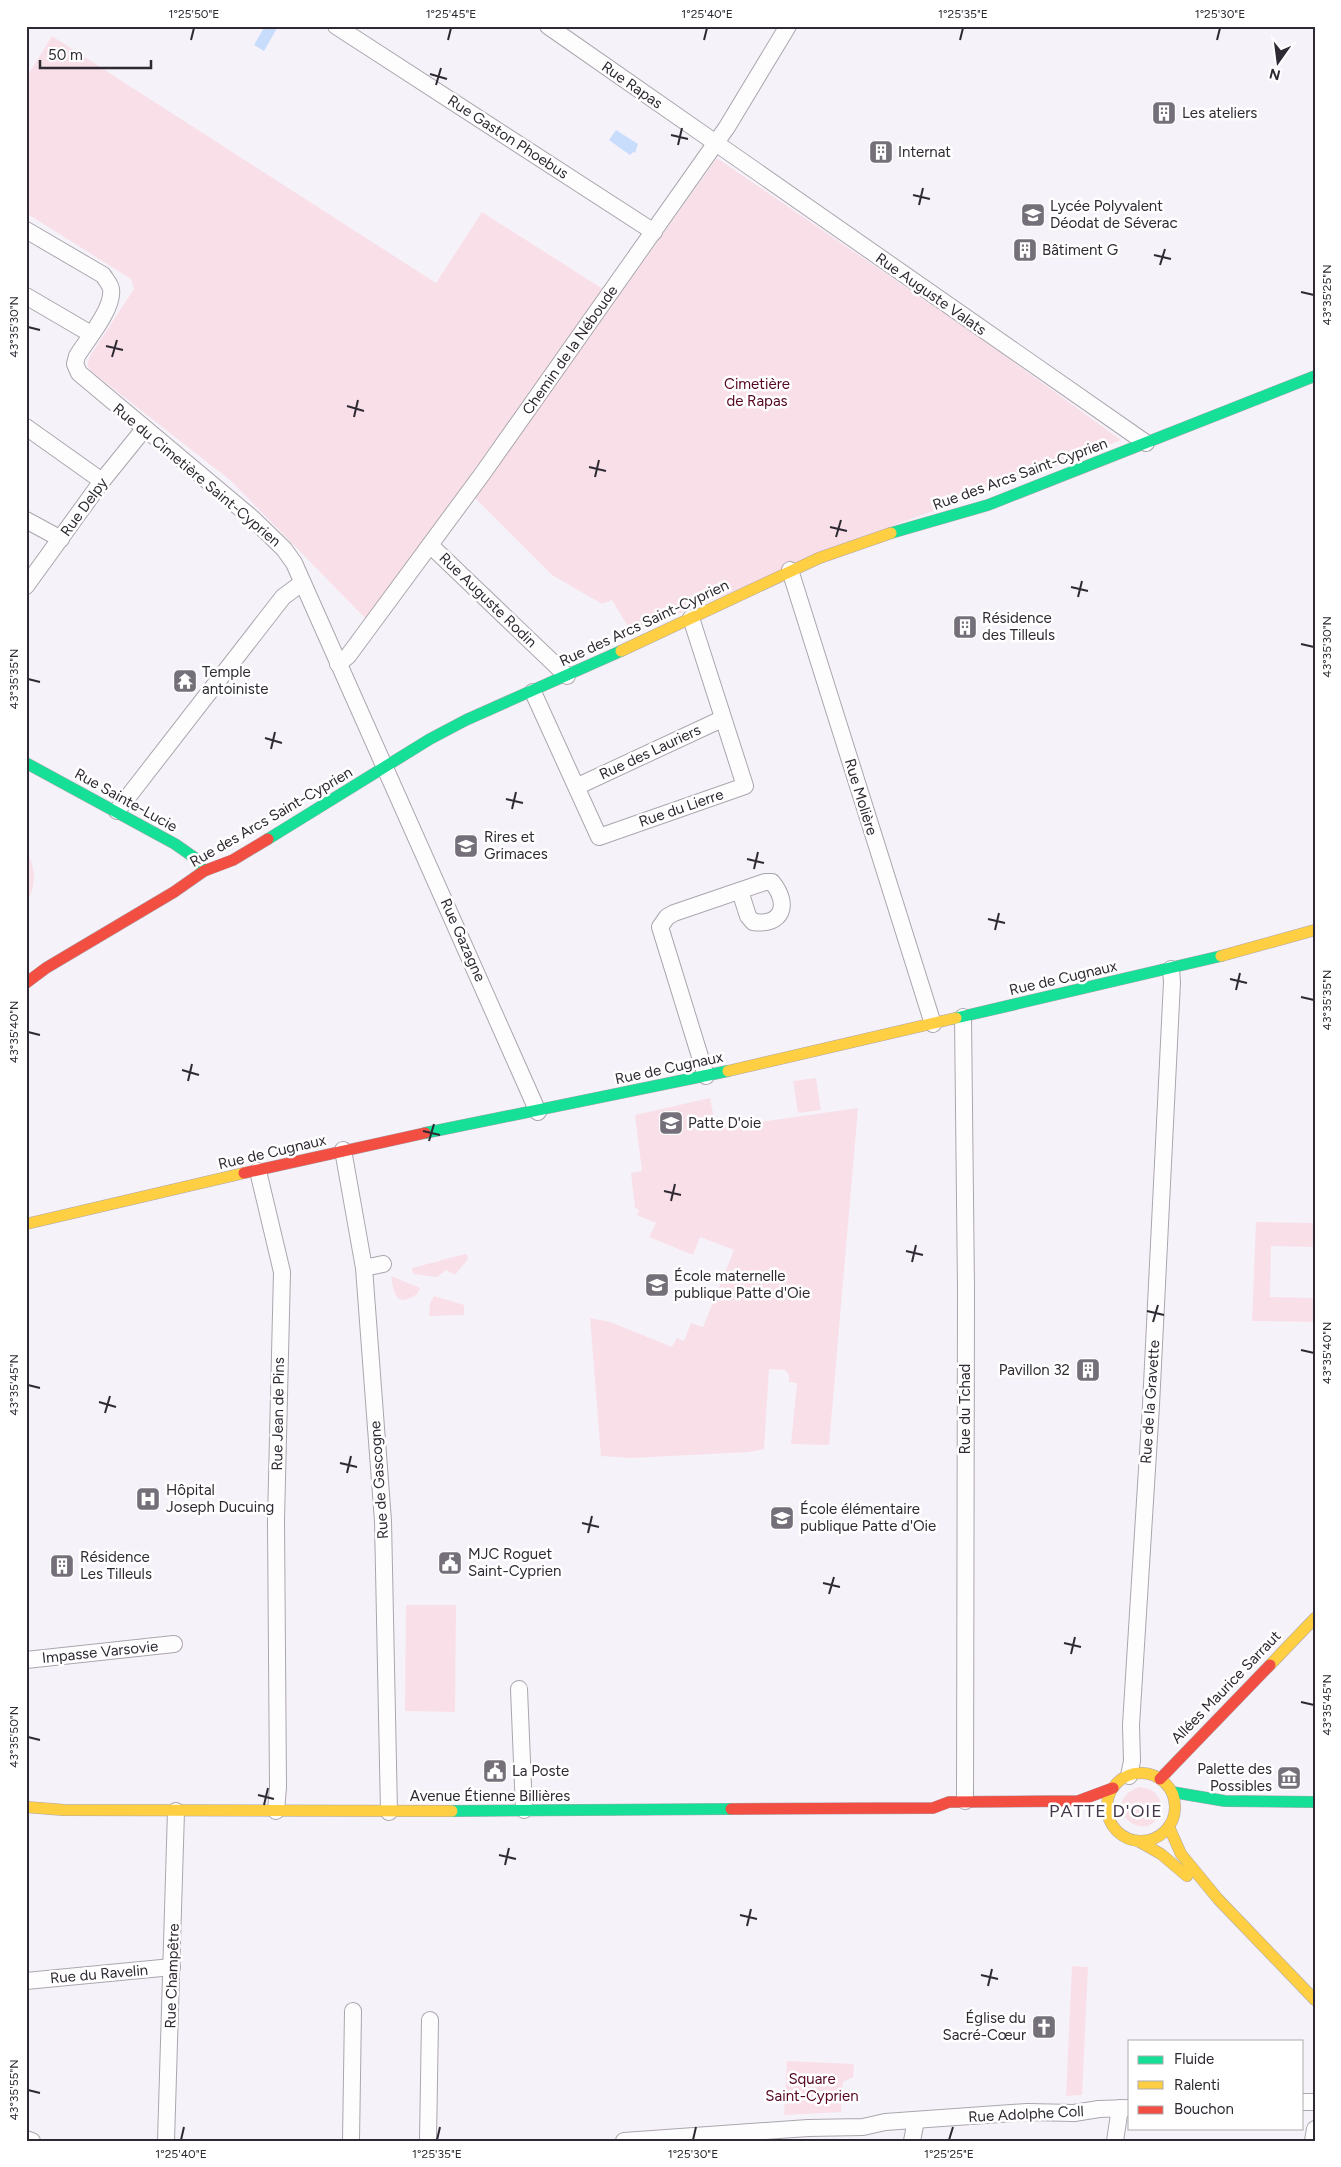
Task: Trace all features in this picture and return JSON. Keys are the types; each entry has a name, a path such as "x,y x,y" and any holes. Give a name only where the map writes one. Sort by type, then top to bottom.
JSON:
{"street":[{"name":"Rue Gaston Phoebus","path":"336,26 654,232"},
{"name":"Rue Rapas","path":"548,26 716,144"},
{"name":"Chemin de la Néboude","path":"338,664 348,656 483,473 654,232 716,144 788,26"},
{"name":"Rue Auguste Valats","path":"716,144 1146,443"},
{"name":"Rue du Cimetière Saint-Cyprien","path":"26,230 104,275 111,288 111,298 106,311 78,356 75,364 79,373 252,518 284,549 294,563 386,768"},
{"path":"26,296 91,334"},
{"name":"Rue des Arcs Saint-Cyprien","path":"26,983 46,968 174,892 204,871 233,860 386,768 430,739 466,720 533,692 790,570 850,546 988,505 1315,376"},
{"path":"26,427 102,481"},
{"name":"Rue Delpy","path":"26,586 102,481 144,429"},
{"path":"26,520 61,539"},
{"name":"Rue Auguste Rodin","path":"430,545 567,676"},
{"name":"Rue Molière","path":"790,570 933,1024"},
{"path":"117,811 283,596 302,583"},
{"name":"Rue du Lierre","path":"533,692 600,836 745,786 691,618"},
{"name":"Rue des Lauriers","path":"578,786 722,719"},
{"name":"Rue Sainte-Lucie","path":"26,763 175,844 195,858 204,871"},
{"name":"Rue Gazagne","path":"386,768 538,1112"},
{"path":"706,1076 660,927 667,917 674,913 740,891"},
{"name":"Rue de Cugnaux","path":"26,1224 343,1150 538,1112 706,1076 1171,969 1315,930"},
{"name":"Rue de la Gravette","path":"1129,1776 1132,1762 1130,1729 1151,1405 1172,982 1171,969"},
{"name":"Rue du Tchad","path":"963,1017 966,1290 965,1801"},
{"name":"Rue de Gascogne","path":"343,1150 360,1209 383,1521 388,1812"},
{"name":"Rue Jean de Pins","path":"258,1171 282,1272 276,1512 276,1811"},
{"path":"364,1268 383,1264"},
{"name":"Allées Maurice Sarraut","path":"1160,1779 1315,1618"},
{"name":"Impasse Varsovie","path":"26,1660 174,1644"},
{"path":"519,1690 524,1810"},
{"path":"1113,1826 1107,1808 1114,1788 1129,1776 1139,1773 1150,1774 1160,1779 1172,1792 1189,1797 1227,1802 1315,1802"},
{"name":"Avenue Étienne Billières","path":"26,1807 48,1810 388,1812 933,1808 949,1802 965,1801 1078,1801 1114,1788"},
{"path":"1172,1792 1175,1807 1170,1825 1181,1854 1218,1899 1315,2000"},
{"path":"1138,1841 1156,1838 1170,1825 1194,1813 1227,1802"},
{"name":"Avenue Étienne Billières","path":"933,1808 949,1814"},
{"name":"Avenue Étienne Billières","path":"26,1814 48,1810"},
{"name":"Rue Champêtre","path":"166,2141 176,1811"},
{"path":"1096,1819 1113,1826 1124,1837 1138,1841 1167,1858 1206,1893 1218,1899"},
{"name":"Rue du Ravelin","path":"26,1980 172,1967"},
{"path":"351,2141 353,2011"},
{"path":"428,2141 430,2020"},
{"path":"1115,2141 1125,2108"},
{"name":"Rue Adolphe Coll","path":"624,2141 732,2137 808,2128 847,2128 916,2120 1027,2112 1074,2114 1125,2108"},
{"path":"912,2141 916,2120"},
{"path":"1313,2141 1315,2129"},
{"path":"26,2138 32,2141"}],"green space":[{"path":"52,36 436,283 482,212 603,289 367,620 231,481 91,371 87,365 90,356 134,289 131,279 26,213 26,78"},
{"name":"Cimetière de Rapas","path":"717,158 983,340 1121,440 1020,480 900,523 632,633 612,600 602,604 552,575 475,498"},
{"path":"26,850 32,864 34,877 32,890 26,903"},
{"path":"816,1078 821,1110 798,1113 793,1081"},
{"path":"710,1098 714,1119 725,1127 858,1108 829,1445 791,1444 797,1383 789,1382 789,1375 785,1370 769,1369 764,1449 749,1452 631,1458 601,1456 590,1318 610,1322 672,1347 677,1338 684,1341 691,1323 703,1327 734,1250 700,1237 693,1255 649,1237 656,1223 637,1215 639,1210 635,1208 631,1173 642,1171 635,1115"},
{"path":"1256,1222 1315,1223 1315,1247 1271,1246 1270,1297 1315,1298 1315,1322 1252,1321"},
{"path":"465,1254 468,1259 455,1275 446,1270 437,1277 413,1274 412,1268"},
{"path":"391,1276 420,1288 417,1294 404,1300 397,1297"},
{"path":"434,1296 464,1305 464,1315 429,1316 430,1303"},
{"path":"406,1605 456,1605 455,1712 405,1711"},
{"path":"1140,1787 1154,1793 1159,1798 1161,1804 1159,1816 1155,1822 1148,1826 1135,1825 1126,1818 1121,1810 1122,1802 1126,1795"},
{"path":"1072,1966 1088,1967 1082,2095 1066,2096"},
{"name":"Square Saint-Cyprien","path":"787,2061 854,2064 853,2077 843,2082 841,2112 784,2115"}],"water":[{"path":"265,26 277,28 264,51 254,45"},
{"path":"616,130 638,144 635,153 633,152 630,155 609,140"}],"traffic: fast":[{"path":"891,533 988,505 1315,376"},
{"path":"268,839 430,739 466,720 621,651"},
{"path":"26,763 175,844 195,858 204,871"},
{"path":"956,1018 1221,956"},
{"path":"425,1133 728,1071"},
{"path":"1172,1792 1225,1801 1315,1802"},
{"path":"452,1811 731,1809"}],"traffic: slow":[{"path":"621,651 819,558 891,533"},
{"path":"1221,956 1315,930"},
{"path":"728,1071 956,1018"},
{"path":"26,1224 244,1173"},
{"path":"1270,1665 1315,1618"},
{"path":"1141,1773 1154,1776 1165,1783 1172,1794 1175,1807 1172,1820 1165,1831 1154,1838 1141,1841 1128,1838 1117,1831 1110,1820 1107,1807 1110,1794 1117,1783 1128,1776 1141,1773"},
{"path":"26,1807 64,1810 452,1811"},
{"path":"1169,1827 1181,1854 1218,1899 1315,2000"},
{"path":"1138,1841 1161,1854 1187,1876"}],"traffic: jam":[{"path":"26,983 46,968 174,892 204,871 233,860 268,839"},
{"path":"244,1173 425,1133"},
{"path":"1160,1779 1270,1665"},
{"path":"731,1809 933,1808 949,1802 1078,1801 1113,1788"}],"place":[{"name":"Les ateliers","path":"1164,113"},
{"name":"Internat","path":"881,152"},
{"name":"Lycée Polyvalent Déodat de Séverac","path":"1033,215"},
{"name":"Bâtiment G","path":"1025,250"},
{"name":"Résidence des Tilleuls","path":"965,627"},
{"name":"Temple antoiniste","path":"185,681"},
{"name":"Rires et Grimaces","path":"466,846"},
{"name":"Patte D'oie","path":"671,1123"},
{"name":"École maternelle publique Patte d'Oie","path":"657,1285"},
{"name":"Pavillon 32","path":"1088,1370"},
{"name":"Hôpital Joseph Ducuing","path":"148,1499"},
{"name":"École élémentaire publique Patte d'Oie","path":"782,1518"},
{"name":"MJC Roguet Saint-Cyprien","path":"450,1563"},
{"name":"Résidence Les Tilleuls","path":"62,1566"},
{"name":"La Poste","path":"495,1771"},
{"name":"Palette des Possibles","path":"1289,1778"},
{"name":"Église du Sacré-Cœur","path":"1044,2027"}],"district":[{"name":"PATTE D'OIE","path":"1106,1811"}]}
